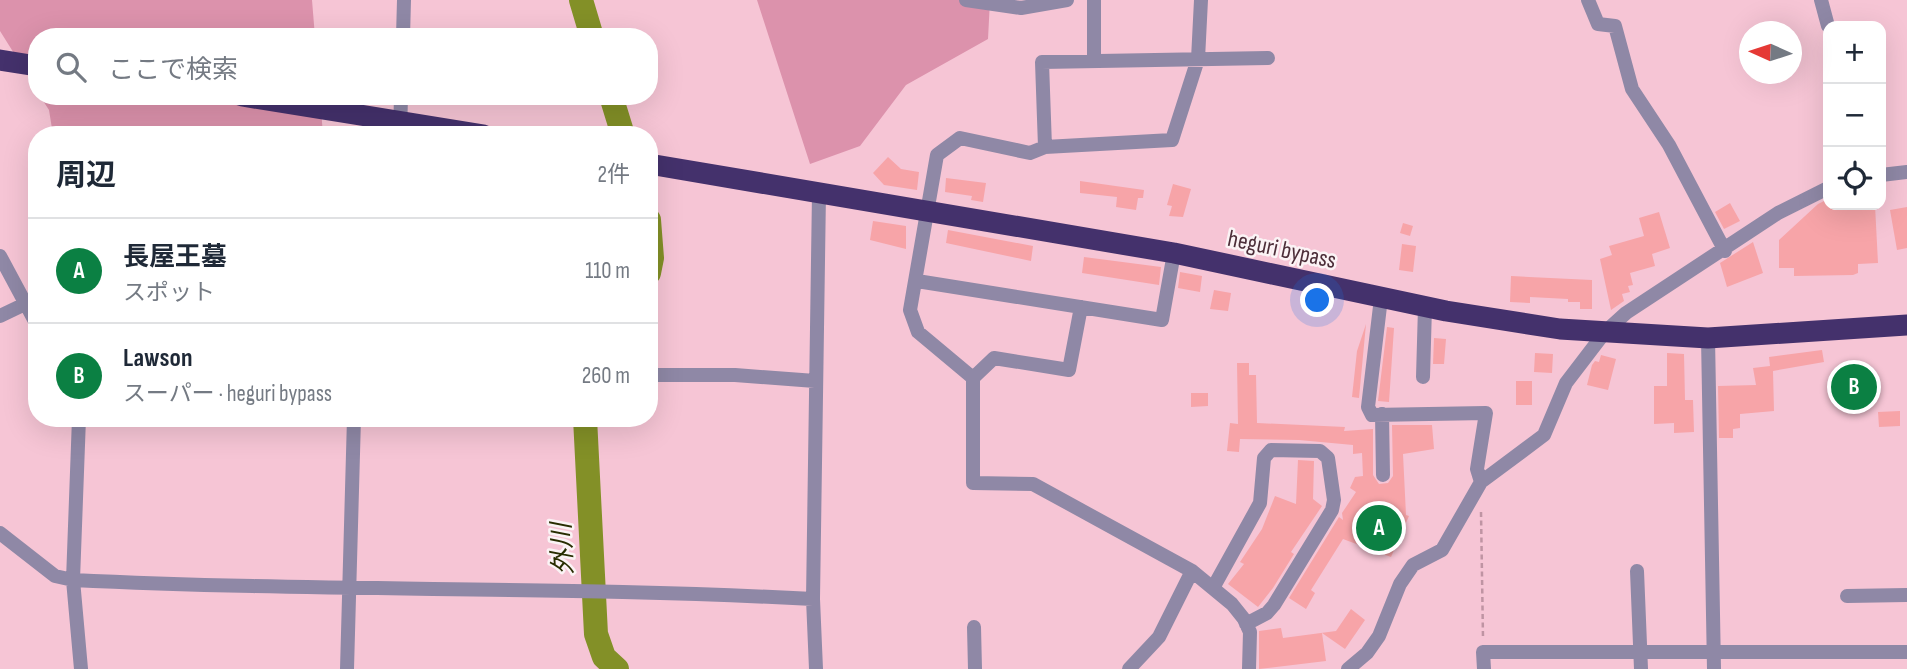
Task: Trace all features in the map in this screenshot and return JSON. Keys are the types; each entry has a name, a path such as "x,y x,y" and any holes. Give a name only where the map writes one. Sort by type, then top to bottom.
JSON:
{"highway":[{"path":"0,60 28,65"},
{"path":"288,105 396,126"},
{"name":"heguri bypass","path":"658,165 1174,253 1425,307 1560,329 1707,338 1907,325"}],"street":[{"path":"403,28 404,0"},
{"path":"966,0 1018,4 1067,0"},
{"path":"1094,0 1094,61"},
{"path":"973,379 918,332 910,310 937,155 960,138 1031,153 1045,147 1172,140 1198,59 1201,0"},
{"path":"1588,0 1598,24 1615,26 1632,89 1669,145 1725,251"},
{"path":"1821,0 1827,21"},
{"path":"1045,147 1042,62 1268,58"},
{"path":"401,105 401,126"},
{"path":"1886,174 1907,172"},
{"path":"1348,669 1367,653 1378,636 1400,584 1413,565 1442,550 1481,482 1544,435 1566,383 1605,332 1626,313 1725,251 1778,213 1823,190"},
{"path":"816,669 813,599 819,193"},
{"path":"917,281 1162,320 1174,253"},
{"path":"0,256 28,309"},
{"path":"1381,298 1368,407 1372,415 1486,413 1477,469 1481,482"},
{"path":"0,316 25,304"},
{"path":"1081,307 1069,370 994,358 973,379 973,483 1033,484 1192,572 1232,604 1246,624 1250,632 1249,669"},
{"path":"1423,377 1425,307"},
{"path":"1707,338 1714,669"},
{"path":"658,375 735,375 815,381"},
{"path":"1382,414 1383,475"},
{"path":"79,427 74,580 81,669"},
{"path":"347,669 354,427"},
{"path":"1213,588 1260,503 1264,458 1270,450 1320,451 1328,458 1332,509 1273,605 1267,613 1246,624"},
{"path":"0,533 55,576 74,580 214,587 567,590 813,599"},
{"path":"1637,571 1641,669"},
{"path":"1129,669 1159,637 1192,572"},
{"path":"1847,596 1907,595"},
{"path":"974,627 975,669"},
{"path":"1484,669 1483,652 1907,652"}],"path":[{"path":"1481,482 1483,652"}],"shaded area":[{"path":"0,0 312,0 314,28 28,28 28,76 0,31"},
{"path":"757,0 990,0 988,39 906,85 860,146 810,164"},
{"path":"46,105 321,105 322,126 52,126"}],"building":[{"path":"888,157 901,169 919,172 917,190 884,185 873,173"},
{"path":"946,178 986,183 983,202 971,200 972,196 945,192"},
{"path":"1080,181 1144,190 1143,198 1138,198 1136,210 1116,207 1117,197 1080,193"},
{"path":"1173,184 1191,189 1183,217 1169,216 1172,206 1167,205"},
{"path":"1823,202 1823,210 1875,210 1878,263 1858,264 1858,273 1853,275 1794,276 1794,268 1779,268 1779,240"},
{"path":"1730,203 1740,221 1724,229 1715,212"},
{"path":"1907,207 1907,248 1897,250 1890,210"},
{"path":"1659,212 1670,248 1652,254 1655,266 1630,273 1633,285 1628,286 1630,292 1622,294 1624,301 1611,310 1600,259 1612,255 1609,246 1644,236 1639,218"},
{"path":"873,221 906,226 906,249 870,240"},
{"path":"1403,223 1413,226 1410,236 1400,233"},
{"path":"948,230 1033,246 1031,261 946,243"},
{"path":"1753,242 1763,273 1727,287 1720,263"},
{"path":"1402,244 1416,246 1413,272 1399,270"},
{"path":"1084,257 1161,267 1159,285 1082,273"},
{"path":"1180,272 1202,276 1200,292 1178,288"},
{"path":"1511,276 1592,280 1592,309 1580,309 1580,302 1568,302 1568,299 1530,297 1530,303 1510,302"},
{"path":"1214,290 1231,293 1228,311 1210,309"},
{"path":"1366,324 1359,398 1352,397 1357,351"},
{"path":"1387,327 1394,328 1389,402 1378,401"},
{"path":"1434,338 1446,339 1444,364 1433,364"},
{"path":"1822,350 1824,362 1773,371 1774,411 1740,414 1740,428 1733,429 1733,438 1719,438 1718,386 1756,385 1753,368 1770,366 1769,357"},
{"path":"1535,353 1553,354 1552,373 1534,372"},
{"path":"1667,353 1684,354 1685,400 1693,400 1694,432 1674,433 1674,423 1654,424 1654,386 1667,386"},
{"path":"1601,355 1616,359 1608,390 1587,385 1592,365 1595,361 1599,362"},
{"path":"1237,363 1249,363 1249,375 1256,375 1257,423 1345,427 1344,431 1373,429 1373,475 1379,484 1388,483 1393,476 1392,425 1432,425 1434,449 1403,454 1406,515 1409,516 1391,557 1343,539 1311,590 1315,593 1306,609 1289,598 1339,517 1343,520 1342,513 1356,492 1350,488 1355,477 1363,476 1362,453 1353,454 1353,445 1299,440 1240,439 1239,452 1227,451 1230,423 1238,424"},
{"path":"1869,375 1870,397 1838,398 1837,377"},
{"path":"1516,381 1532,381 1532,405 1516,405"},
{"path":"1191,393 1208,393 1208,406 1191,407"},
{"path":"1900,411 1900,426 1879,427 1878,412"},
{"path":"1298,460 1314,461 1313,499 1322,506 1291,552 1294,554 1273,588 1258,607 1228,584 1244,564 1240,562 1262,529 1275,496 1296,504"},
{"path":"1351,609 1365,620 1345,649 1322,633 1326,661 1259,669 1259,631 1281,628 1283,638 1336,631"}],"waterway":[{"name":"外川","path":"581,0 589,28"},
{"name":"外川","path":"614,105 620,126"},
{"name":"外川","path":"585,427 596,634 604,657 617,669"}],"place":[{"name":"Lawson","path":"1854,387"},
{"name":"長屋王墓","path":"1379,528"}]}
